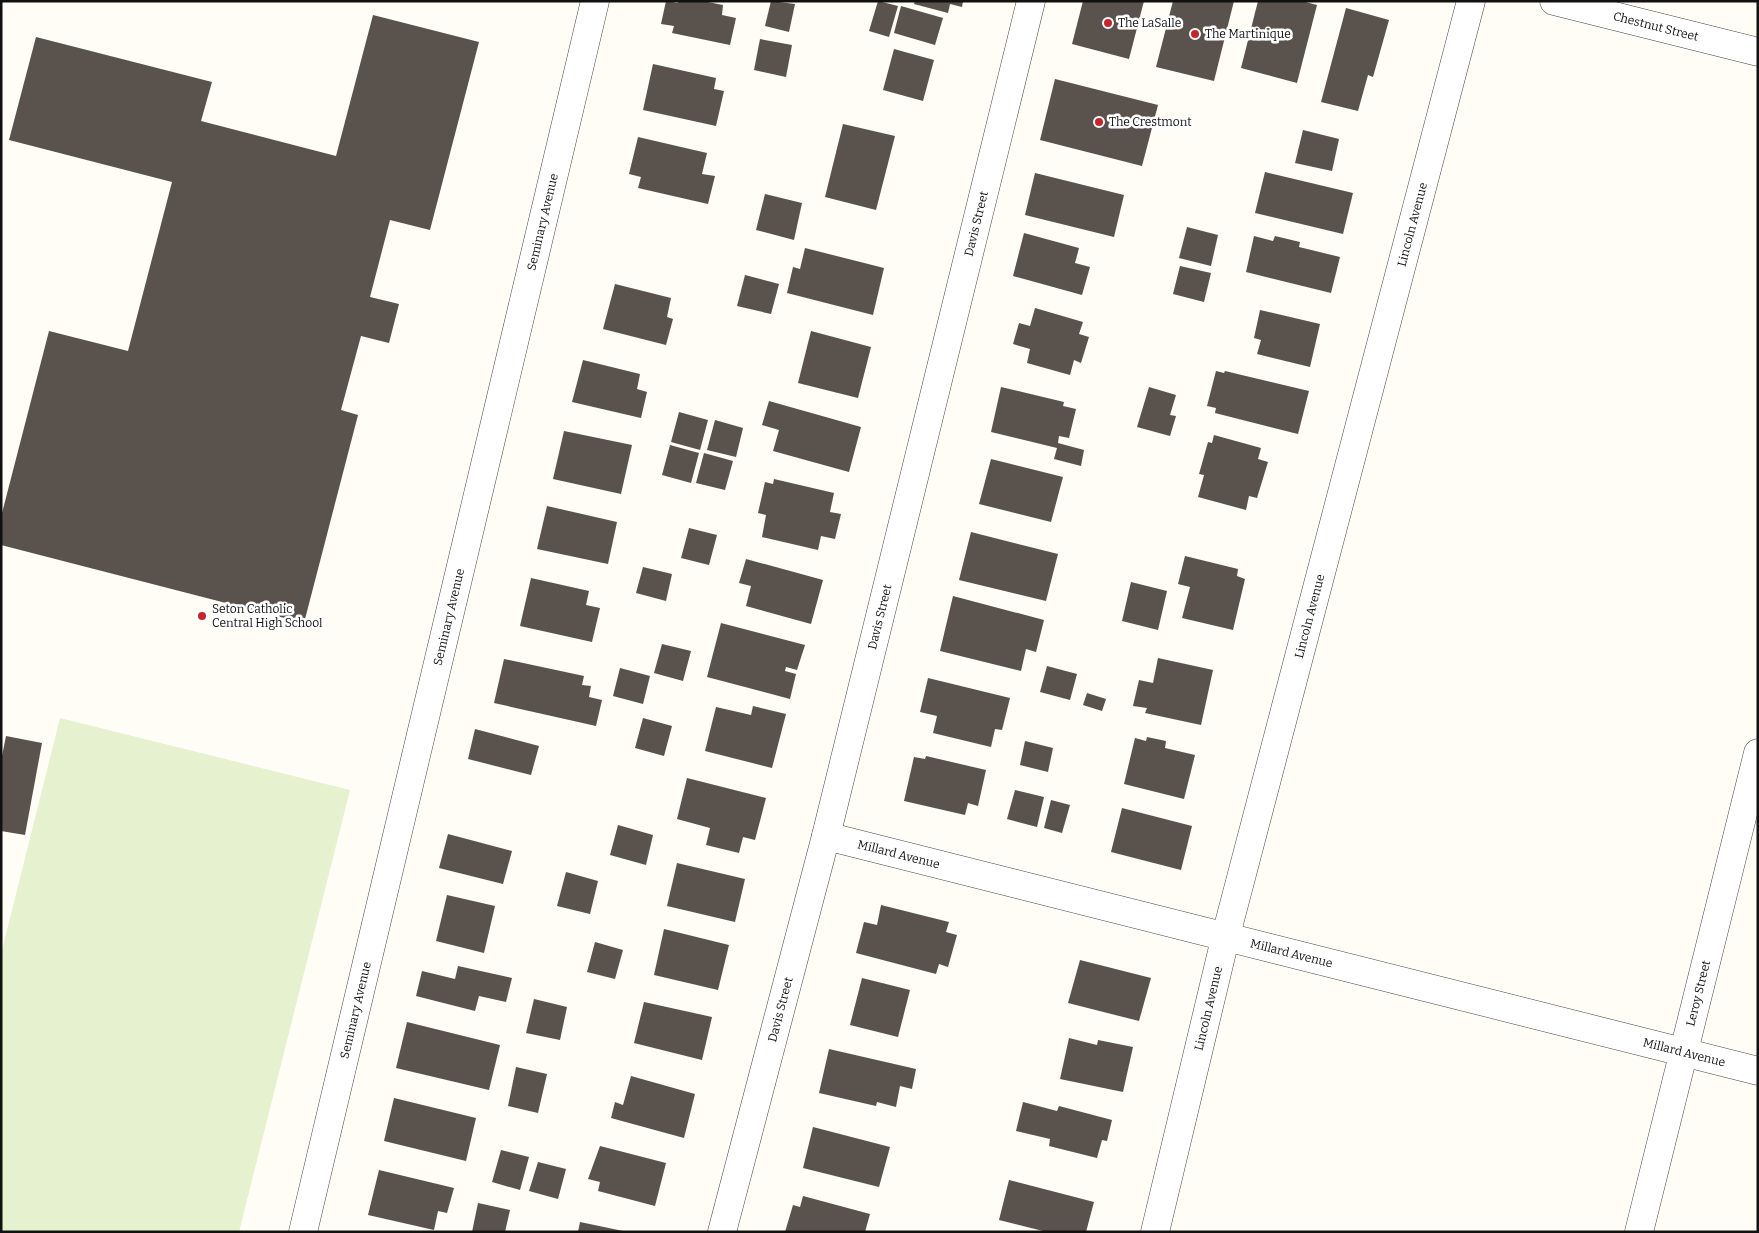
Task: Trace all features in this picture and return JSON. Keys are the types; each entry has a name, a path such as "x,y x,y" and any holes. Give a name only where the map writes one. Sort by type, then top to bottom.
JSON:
{"street":[{"name":"Seminary Avenue","path":"303,1232 594,1"},
{"name":"Davis Street","path":"722,1232 826,836 1031,1"},
{"name":"Lincoln Avenue","path":"1155,1232 1226,935 1471,1"},
{"name":"Chestnut Street","path":"1554,1 1758,52"},
{"name":"Leroy Street","path":"1638,1232 1758,753"},
{"name":"Millard Avenue","path":"826,836 1226,935 1758,1071"}],"green space":[{"path":"60,718 350,790 239,1232 1,1232 1,954"}],"building":[{"path":"666,1 678,3 678,1 703,1 723,5 722,15 736,18 730,45 672,33 674,26 661,24"},
{"path":"771,1 795,4 789,32 765,26"},
{"path":"878,1 898,6 889,37 869,31"},
{"path":"915,1 963,1 962,7 950,4 948,13 914,4"},
{"name":"The LaSalle","path":"1083,1 1144,1 1129,59 1072,44"},
{"name":"The Martinique","path":"1173,1 1234,1 1214,81 1156,67"},
{"path":"1258,1 1302,1 1317,5 1297,83 1241,68"},
{"path":"901,6 943,18 935,45 894,33"},
{"path":"1346,8 1389,20 1373,77 1368,75 1358,111 1321,102"},
{"path":"373,15 479,42 430,230 390,220 370,297 399,304 389,343 361,336 341,410 358,415 304,623 1,545 1,517 49,331 128,351 172,182 9,140 36,37 212,82 201,121 336,156"},
{"path":"760,39 792,45 786,77 754,70"},
{"path":"894,49 934,60 923,101 883,90"},
{"path":"653,64 716,78 714,89 724,91 716,126 643,110"},
{"name":"The Crestmont","path":"1055,79 1158,105 1142,166 1040,140"},
{"path":"843,124 895,136 876,210 825,197"},
{"path":"1303,130 1339,139 1332,171 1295,163"},
{"path":"638,137 707,153 702,174 715,176 708,204 638,188 641,177 629,174"},
{"path":"1265,172 1353,193 1343,234 1255,213"},
{"path":"1035,173 1124,195 1114,237 1025,215"},
{"path":"765,194 802,203 794,240 756,230"},
{"path":"1187,227 1218,235 1211,266 1179,258"},
{"path":"1024,233 1079,248 1075,263 1090,267 1082,295 1013,276"},
{"path":"1254,236 1273,241 1275,236 1300,242 1299,247 1340,257 1331,293 1246,272"},
{"path":"805,248 884,268 873,315 787,293 793,267 800,269"},
{"path":"1180,266 1211,273 1204,302 1173,294"},
{"path":"745,275 779,284 771,314 737,306"},
{"path":"615,284 671,298 667,317 673,319 666,345 603,329"},
{"path":"1035,308 1083,322 1079,334 1089,337 1081,363 1074,360 1070,375 1027,363 1030,349 1013,344 1019,323 1030,326"},
{"path":"1260,310 1320,324 1310,367 1257,354 1261,340 1254,338"},
{"path":"811,331 871,347 858,398 798,383"},
{"path":"583,360 640,374 637,389 647,392 641,418 572,402"},
{"path":"1216,371 1224,373 1225,371 1309,391 1298,434 1215,413 1216,408 1207,406"},
{"path":"1001,387 1064,402 1063,406 1076,409 1069,438 1059,436 1058,443 1084,450 1081,466 1054,459 1057,448 991,432"},
{"path":"1149,387 1176,395 1170,415 1176,416 1170,436 1137,427"},
{"path":"769,401 861,427 849,472 773,451 779,430 762,425"},
{"path":"679,412 708,420 700,450 671,442"},
{"path":"715,420 743,428 736,457 707,450"},
{"path":"564,431 632,445 621,494 553,479"},
{"path":"1214,435 1261,448 1258,459 1268,462 1257,498 1249,496 1246,510 1198,497 1204,475 1199,474 1208,442 1212,443"},
{"path":"670,445 699,453 691,483 662,475"},
{"path":"704,453 733,461 725,490 696,483"},
{"path":"991,459 1063,477 1051,522 979,504"},
{"path":"774,479 834,493 830,512 841,514 835,539 821,536 818,550 762,537 766,515 758,513 765,482 773,484"},
{"path":"547,506 617,522 608,564 537,549"},
{"path":"689,528 717,535 709,565 681,558"},
{"path":"971,532 1058,554 1046,601 959,580"},
{"path":"1185,556 1238,569 1237,576 1245,579 1233,630 1182,618 1190,587 1178,584"},
{"path":"746,559 823,580 811,624 746,606 751,586 739,583"},
{"path":"643,567 672,574 666,601 636,593"},
{"path":"531,578 589,591 586,605 600,608 592,642 520,626"},
{"path":"1131,582 1167,591 1158,630 1122,621"},
{"path":"953,596 1044,620 1036,652 1026,649 1021,671 940,651"},
{"path":"721,623 805,645 797,670 786,667 785,671 796,674 790,699 707,677"},
{"path":"662,644 691,651 683,681 654,673"},
{"path":"1158,658 1213,670 1201,725 1145,713 1147,708 1133,706 1139,680 1153,683"},
{"path":"504,659 584,676 582,685 591,686 589,697 602,700 596,726 494,703"},
{"path":"1047,666 1077,674 1070,700 1040,692"},
{"path":"620,668 650,676 643,704 613,696"},
{"path":"928,678 1010,698 1002,730 995,729 991,747 933,733 937,716 920,712"},
{"path":"1087,693 1106,699 1102,711 1083,705"},
{"path":"753,706 786,714 772,768 705,751 716,707 751,715"},
{"path":"643,718 672,726 664,756 635,748"},
{"path":"475,729 539,746 531,775 468,759"},
{"path":"6,736 42,743 25,835 1,831 1,761"},
{"path":"1147,737 1166,741 1165,748 1195,755 1184,799 1124,784 1135,738 1146,741"},
{"path":"1025,741 1053,748 1048,772 1020,765"},
{"path":"926,756 986,770 978,806 968,803 965,815 904,801 914,757 925,759"},
{"path":"687,778 766,798 755,840 743,837 739,853 706,845 710,828 677,819"},
{"path":"1015,790 1044,797 1037,827 1007,819"},
{"path":"1051,800 1070,805 1062,833 1044,828"},
{"path":"1122,808 1192,826 1181,870 1111,852"},
{"path":"618,825 653,835 646,865 610,855"},
{"path":"448,834 512,851 503,884 439,868"},
{"path":"677,863 745,879 735,922 667,906"},
{"path":"566,872 598,881 590,914 557,906"},
{"path":"447,895 495,906 484,953 436,941"},
{"path":"881,905 949,922 946,932 957,935 948,967 939,964 936,974 856,953 864,922 877,925"},
{"path":"664,929 729,945 718,990 654,975"},
{"path":"595,942 623,950 615,979 587,972"},
{"path":"1080,960 1151,978 1139,1021 1068,1003"},
{"path":"458,966 512,978 506,1002 479,996 475,1011 416,996 422,971 455,979"},
{"path":"862,978 910,990 898,1037 850,1025"},
{"path":"534,999 567,1007 560,1040 526,1033"},
{"path":"644,1002 712,1017 702,1060 634,1043"},
{"path":"407,1022 500,1045 489,1090 396,1068"},
{"path":"1069,1038 1097,1045 1098,1040 1133,1047 1123,1092 1060,1079"},
{"path":"829,1049 916,1069 912,1089 900,1086 896,1107 877,1102 876,1106 819,1093"},
{"path":"516,1067 547,1074 538,1113 508,1106"},
{"path":"631,1076 695,1094 684,1138 611,1118 615,1102 623,1105"},
{"path":"394,1098 476,1118 466,1161 384,1141"},
{"path":"1023,1102 1057,1111 1059,1106 1112,1120 1107,1141 1102,1140 1097,1158 1049,1146 1050,1139 1016,1131"},
{"path":"813,1127 890,1147 879,1187 803,1168"},
{"path":"600,1146 666,1163 655,1206 598,1191 600,1182 588,1179"},
{"path":"501,1150 529,1157 520,1190 492,1182"},
{"path":"538,1162 566,1169 558,1199 529,1191"},
{"path":"379,1170 454,1188 447,1213 438,1211 434,1230 368,1215"},
{"path":"1009,1180 1094,1202 1086,1232 1047,1232 999,1220"},
{"path":"803,1196 870,1214 865,1232 785,1232 793,1205 800,1207"},
{"path":"478,1203 510,1210 505,1232 472,1232"},
{"path":"580,1222 623,1231 623,1232 578,1232"}],"place":[{"name":"The LaSalle","path":"1108,23"},
{"name":"The Martinique","path":"1195,34"},
{"name":"The Crestmont","path":"1099,122"},
{"name":"Seton Catholic Central High School","path":"202,616"}]}
